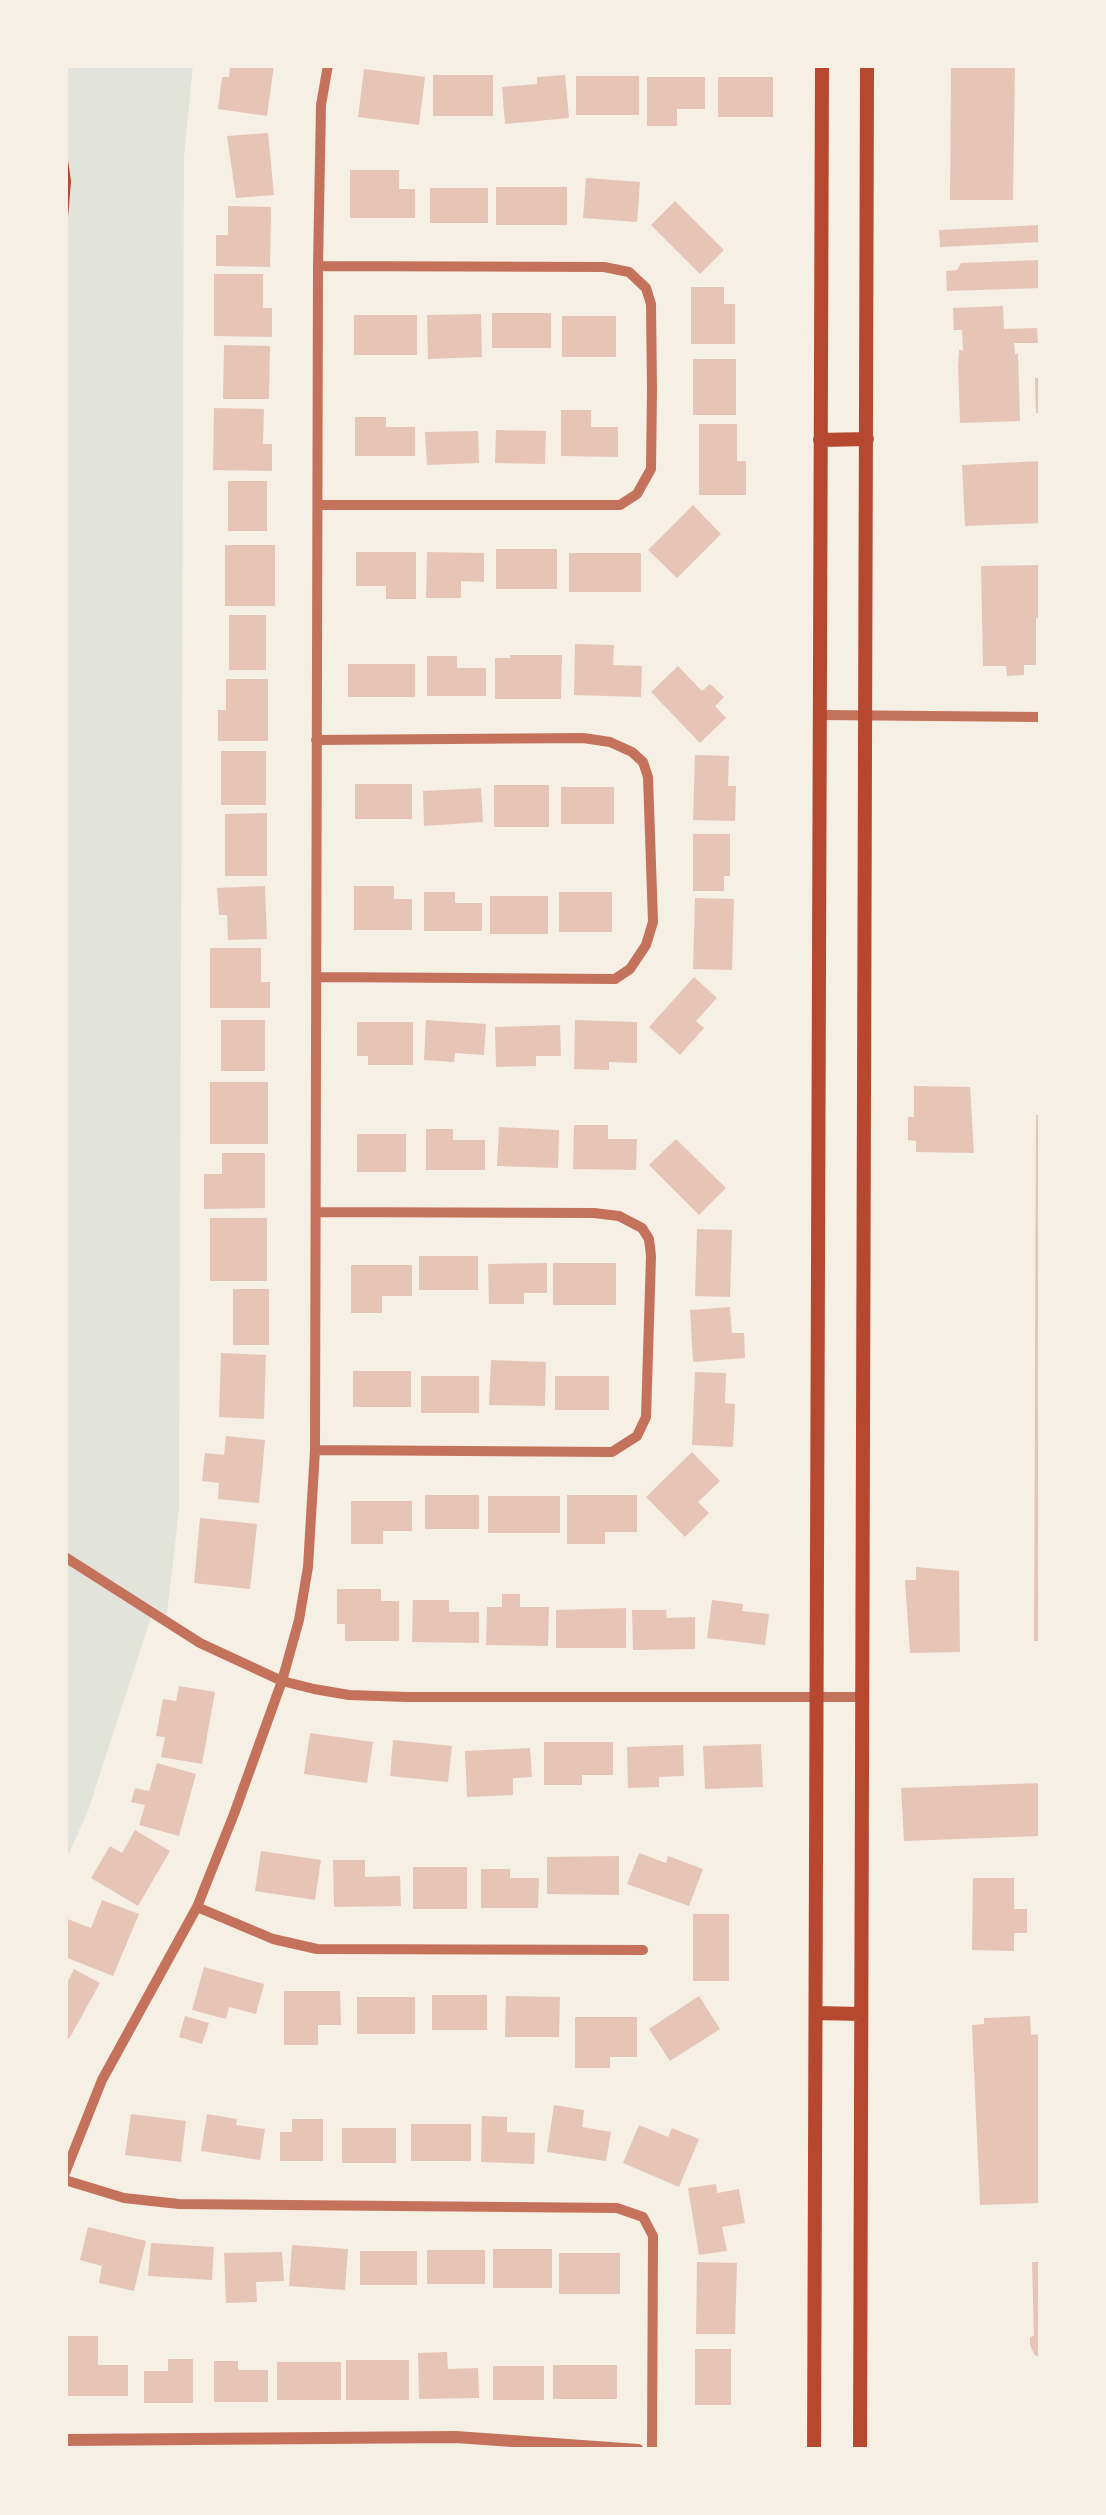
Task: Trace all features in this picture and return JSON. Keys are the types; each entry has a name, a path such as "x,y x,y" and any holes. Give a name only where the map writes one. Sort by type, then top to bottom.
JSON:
{"main road":[{"path":"814,2450 822,65"},
{"path":"860,2450 867,65"},
{"path":"820,440 866,439"},
{"path":"816,2013 861,2014"}],"street":[{"path":"328,65 321,105 318,266 315,1450 308,1567 282,1681 196,1907 102,2080 65,2176 124,2198 179,2204 617,2208 643,2217 653,2236 652,2450"},
{"path":"318,266 604,267 630,272 646,288 652,304 651,469 637,494 620,505 318,505"},
{"path":"820,715 1041,717"},
{"path":"316,740 584,738 610,742 632,752 643,762 648,777 653,922 646,945 630,969 615,979 318,976"},
{"path":"315,1450 612,1452 637,1436 646,1417 650,1324 650,1239 630,1219 594,1212 316,1212"},
{"path":"65,1557 200,1643 282,1681 349,1695 862,1697"},
{"path":"196,1907 273,1939 317,1949 643,1950"},
{"path":"65,2440 456,2437 638,2450"}],"path":[{"path":"65,153 69,180 65,230"}],"shaded area":[{"path":"65,65 193,65 184,156 179,1510 166,1622 152,1614 88,1811 65,1862"}],"building":[{"path":"230,65 274,65 267,116 218,109 222,77 229,77"},
{"path":"951,65 1015,65 1013,200 950,200"},
{"path":"364,69 425,77 419,125 358,117"},
{"path":"433,75 493,75 493,116 433,116"},
{"path":"565,75 569,118 505,124 502,87 537,84 537,77"},
{"path":"576,76 639,76 639,115 576,115"},
{"path":"647,77 705,77 705,109 677,109 677,126 647,126"},
{"path":"718,77 773,77 773,117 718,117"},
{"path":"268,133 274,195 236,198 227,136"},
{"path":"350,170 399,170 399,189 415,189 415,218 350,218"},
{"path":"586,178 640,182 637,222 583,218"},
{"path":"496,187 567,187 567,225 496,225"},
{"path":"430,188 488,188 488,223 430,223"},
{"path":"675,201 724,250 700,274 651,225"},
{"path":"228,206 271,207 270,267 216,266 216,235 228,235"},
{"path":"1041,225 1041,242 940,247 939,230"},
{"path":"1041,260 1041,288 947,291 946,271 957,270 961,263"},
{"path":"214,274 263,274 263,308 272,308 272,337 214,336"},
{"path":"691,287 724,287 724,304 735,304 735,344 691,344"},
{"path":"1003,306 1004,329 1037,328 1038,343 1014,343 1018,354 1020,421 960,423 958,367 959,350 963,350 962,330 954,330 953,308"},
{"path":"492,313 551,313 551,348 492,348"},
{"path":"481,314 482,357 428,359 427,315"},
{"path":"354,315 417,315 417,355 354,355"},
{"path":"562,316 616,316 616,357 562,357"},
{"path":"224,345 270,346 269,399 223,399"},
{"path":"693,359 736,359 736,415 693,415"},
{"path":"1035,378 1041,378 1041,413 1036,413"},
{"path":"214,408 264,409 263,444 272,444 272,471 213,470"},
{"path":"561,410 591,410 591,427 618,427 618,457 561,456"},
{"path":"355,417 386,417 386,427 415,427 415,456 355,456"},
{"path":"699,424 737,424 737,461 746,461 746,495 699,495"},
{"path":"496,430 546,431 545,464 495,463"},
{"path":"478,431 479,463 427,465 425,432"},
{"path":"1041,461 1041,523 965,526 962,465"},
{"path":"228,481 267,481 267,531 228,531"},
{"path":"693,505 721,534 677,578 648,550"},
{"path":"225,545 275,545 275,606 225,606"},
{"path":"496,549 557,549 557,589 496,589"},
{"path":"356,552 416,552 416,599 386,599 386,586 356,586"},
{"path":"427,552 484,553 484,582 461,581 461,598 426,598"},
{"path":"569,553 641,553 641,592 569,592"},
{"path":"1041,565 1036,665 1024,665 1024,675 1007,676 1006,666 983,666 981,566"},
{"path":"229,615 266,615 266,670 229,670"},
{"path":"575,644 614,645 613,665 642,666 641,697 574,695"},
{"path":"562,655 561,699 495,699 495,658"},
{"path":"427,656 457,656 457,668 486,668 486,696 427,696"},
{"path":"348,664 415,664 415,697 348,697"},
{"path":"678,666 702,691 710,684 724,697 715,706 726,718 700,743 651,692"},
{"path":"226,679 268,679 268,741 218,741 218,710 226,710"},
{"path":"221,751 266,751 266,805 221,805"},
{"path":"695,755 729,756 728,786 736,786 735,821 693,820"},
{"path":"355,784 412,784 412,819 355,819"},
{"path":"494,785 549,785 549,827 494,827"},
{"path":"561,787 614,787 614,824 561,824"},
{"path":"481,788 483,822 424,826 423,791"},
{"path":"267,813 267,876 225,876 225,814"},
{"path":"693,834 730,834 730,876 724,876 724,891 693,891"},
{"path":"265,886 267,939 228,940 227,915 219,915 217,888"},
{"path":"354,886 394,886 394,899 412,899 412,930 354,930"},
{"path":"424,892 455,892 455,903 482,903 482,931 424,931"},
{"path":"559,892 612,892 612,932 559,932"},
{"path":"490,896 548,896 548,934 490,934"},
{"path":"695,898 734,899 732,970 693,969"},
{"path":"210,948 261,948 261,982 270,982 270,1008 210,1008"},
{"path":"694,977 717,998 696,1021 704,1028 680,1055 649,1027"},
{"path":"221,1020 265,1020 265,1071 221,1071"},
{"path":"426,1020 486,1024 484,1055 455,1053 454,1062 424,1060"},
{"path":"575,1020 637,1022 637,1063 609,1062 609,1070 574,1069"},
{"path":"357,1022 413,1022 413,1065 368,1065 368,1056 357,1056"},
{"path":"560,1025 561,1056 536,1056 536,1066 496,1067 495,1027"},
{"path":"210,1082 268,1082 268,1144 210,1144"},
{"path":"914,1086 970,1087 974,1153 916,1152 916,1141 908,1140 908,1117 914,1117"},
{"path":"1036,1115 1041,1115 1041,1641 1034,1641"},
{"path":"574,1125 608,1125 608,1139 637,1139 636,1170 573,1169"},
{"path":"499,1127 559,1130 558,1168 497,1166"},
{"path":"426,1129 453,1129 453,1140 485,1140 485,1170 426,1170"},
{"path":"357,1134 406,1134 406,1172 357,1172"},
{"path":"676,1139 726,1188 699,1215 649,1165"},
{"path":"222,1153 265,1153 265,1208 204,1209 204,1174 222,1174"},
{"path":"210,1218 267,1218 267,1281 210,1281"},
{"path":"697,1229 732,1230 730,1297 695,1296"},
{"path":"419,1256 478,1256 478,1290 419,1290"},
{"path":"547,1263 547,1293 524,1293 524,1304 489,1304 488,1264"},
{"path":"553,1263 616,1263 616,1305 553,1305"},
{"path":"351,1265 412,1265 412,1296 382,1296 382,1313 351,1313"},
{"path":"233,1289 269,1289 269,1345 233,1345"},
{"path":"730,1307 732,1333 744,1333 745,1358 693,1362 690,1310"},
{"path":"221,1353 266,1355 264,1419 219,1417"},
{"path":"491,1360 546,1362 545,1406 489,1405"},
{"path":"353,1371 411,1371 411,1407 353,1407"},
{"path":"695,1372 726,1373 725,1403 735,1404 733,1447 692,1445"},
{"path":"421,1376 479,1376 479,1413 421,1413"},
{"path":"555,1376 609,1376 609,1410 555,1410"},
{"path":"226,1436 265,1440 259,1503 218,1499 219,1483 202,1481 205,1453 224,1455"},
{"path":"692,1452 720,1481 698,1502 709,1513 685,1537 646,1497"},
{"path":"425,1495 479,1495 479,1529 425,1529"},
{"path":"567,1495 637,1495 637,1532 605,1532 605,1544 567,1544"},
{"path":"488,1496 560,1496 560,1533 488,1533"},
{"path":"351,1501 412,1501 412,1531 383,1531 383,1544 351,1544"},
{"path":"200,1518 257,1524 250,1589 194,1583"},
{"path":"916,1567 959,1571 960,1652 910,1653 905,1580 916,1580"},
{"path":"337,1589 381,1589 381,1601 399,1601 399,1641 345,1641 345,1624 337,1624"},
{"path":"502,1594 520,1594 520,1607 549,1607 548,1646 486,1645 487,1607 502,1607"},
{"path":"413,1600 449,1600 449,1612 479,1612 479,1643 412,1642"},
{"path":"712,1600 743,1604 742,1611 769,1614 765,1645 707,1638"},
{"path":"626,1608 626,1648 556,1648 556,1610"},
{"path":"632,1610 666,1610 667,1618 695,1617 695,1649 633,1650"},
{"path":"179,1686 215,1692 202,1764 161,1757 165,1737 156,1736 163,1699 176,1701"},
{"path":"310,1733 373,1742 367,1783 304,1774"},
{"path":"393,1740 452,1746 448,1782 390,1776"},
{"path":"544,1742 613,1742 613,1775 582,1775 582,1785 544,1785"},
{"path":"761,1744 763,1787 705,1789 703,1746"},
{"path":"683,1745 684,1776 659,1777 659,1787 628,1788 627,1747"},
{"path":"530,1748 532,1777 513,1778 513,1795 467,1797 465,1751"},
{"path":"157,1763 196,1774 179,1836 139,1825 145,1805 131,1802 135,1788 149,1791"},
{"path":"1041,1783 1041,1836 904,1841 901,1788"},
{"path":"135,1830 170,1851 138,1906 91,1878 110,1846 122,1853"},
{"path":"261,1851 321,1860 315,1900 255,1891"},
{"path":"639,1853 666,1863 668,1856 703,1869 689,1906 627,1884"},
{"path":"619,1856 619,1895 547,1894 547,1857"},
{"path":"333,1860 365,1860 365,1877 400,1876 401,1906 334,1907"},
{"path":"413,1867 467,1867 467,1909 413,1909"},
{"path":"481,1869 510,1869 510,1878 539,1878 538,1908 481,1908"},
{"path":"973,1878 1014,1878 1014,1909 1027,1909 1027,1933 1014,1933 1014,1951 972,1950"},
{"path":"102,1900 139,1914 113,1976 65,1957 65,1918 91,1928"},
{"path":"693,1914 729,1914 729,1981 693,1981"},
{"path":"204,1967 264,1984 256,2014 229,2007 226,2019 192,2010"},
{"path":"74,1969 100,1983 69,2039 65,2037 65,1987"},
{"path":"284,1991 340,1991 341,2025 318,2025 318,2045 284,2045"},
{"path":"432,1995 487,1995 487,2030 432,2030"},
{"path":"506,1996 560,1997 559,2037 505,2037"},
{"path":"699,1996 720,2029 670,2061 649,2029"},
{"path":"357,1997 415,1997 415,2034 357,2034"},
{"path":"185,2016 209,2023 202,2044 179,2037"},
{"path":"1030,2016 1031,2035 1041,2034 1041,2203 980,2205 972,2025 984,2024 984,2018"},
{"path":"575,2017 637,2017 637,2057 610,2057 610,2068 575,2068"},
{"path":"554,2105 584,2110 582,2127 611,2132 606,2161 547,2152"},
{"path":"131,2114 186,2121 181,2162 125,2155"},
{"path":"207,2114 237,2119 236,2125 265,2129 260,2160 201,2151"},
{"path":"482,2116 507,2117 507,2132 535,2133 534,2164 481,2162"},
{"path":"292,2119 323,2119 323,2161 280,2161 280,2132 292,2132"},
{"path":"411,2124 471,2124 471,2161 411,2161"},
{"path":"639,2125 668,2137 672,2128 699,2139 679,2187 623,2163"},
{"path":"342,2128 396,2128 396,2163 342,2163"},
{"path":"716,2184 717,2193 739,2189 745,2223 722,2227 727,2251 699,2255 688,2188"},
{"path":"88,2227 146,2241 134,2291 99,2283 102,2266 80,2260"},
{"path":"151,2243 214,2247 212,2280 148,2276"},
{"path":"292,2245 348,2249 345,2290 289,2286"},
{"path":"493,2249 552,2249 552,2288 493,2288"},
{"path":"427,2250 485,2250 485,2284 427,2284"},
{"path":"360,2251 417,2251 417,2285 360,2285"},
{"path":"282,2252 284,2281 256,2282 257,2302 226,2303 224,2253"},
{"path":"559,2253 620,2253 620,2294 559,2294"},
{"path":"697,2262 737,2263 735,2334 696,2334"},
{"path":"1032,2262 1041,2262 1041,2359 1030,2345 1030,2337 1034,2336"},
{"path":"66,2336 98,2336 98,2365 128,2365 128,2396 66,2396"},
{"path":"695,2349 731,2349 731,2405 695,2405"},
{"path":"447,2352 448,2369 478,2368 479,2398 419,2399 418,2353"},
{"path":"168,2359 193,2359 193,2403 144,2403 144,2371 168,2371"},
{"path":"346,2360 409,2360 409,2400 346,2400"},
{"path":"214,2361 238,2361 238,2370 268,2370 268,2402 214,2402"},
{"path":"277,2362 341,2362 341,2400 277,2400"},
{"path":"553,2365 617,2365 617,2399 553,2399"},
{"path":"493,2366 544,2366 544,2400 493,2400"}]}
